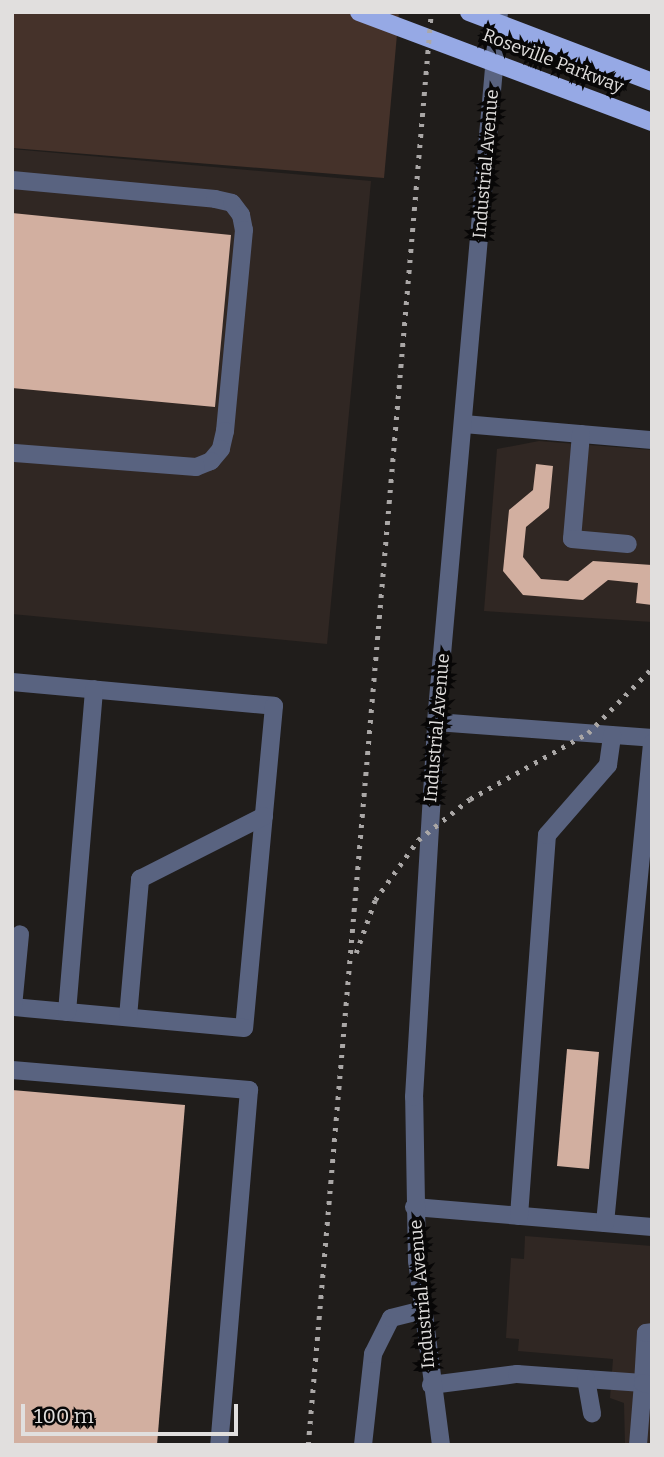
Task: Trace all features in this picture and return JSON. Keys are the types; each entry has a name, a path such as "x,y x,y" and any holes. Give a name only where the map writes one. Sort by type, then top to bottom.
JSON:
{"main road":[{"name":"Roseville Parkway","path":"359,12 652,122"},
{"name":"Roseville Parkway","path":"469,12 652,82"}],"street":[{"name":"Industrial Avenue","path":"441,1445 430,1385 414,1207 414,1085 436,722 499,12"},
{"path":"12,180 232,203 242,215 244,230 225,431 221,449 211,461 196,467 12,453"},
{"path":"464,424 652,440"},
{"path":"581,434 572,539 628,544"},
{"path":"12,682 274,706 244,1028 12,1007 19,934"},
{"path":"67,1012 94,690"},
{"path":"436,722 612,735 652,741 605,1223"},
{"path":"519,1216 547,835 608,765 612,735"},
{"path":"128,1017 140,879 264,816"},
{"path":"12,1070 249,1090 219,1445"},
{"path":"414,1207 652,1227"},
{"path":"363,1445 373,1354 391,1318 422,1310"},
{"path":"638,1445 647,1384 646,1333 652,1332"},
{"path":"430,1385 517,1374 647,1384"},
{"path":"586,1379 592,1413"}],"shaded area":[{"path":"12,12 399,12 384,178 12,148"},
{"path":"12,149 371,181 327,644 12,614"},
{"path":"539,441 652,450 652,622 484,611 497,449"},
{"path":"525,1236 652,1246 652,1445 625,1445 624,1403 610,1398 613,1359 518,1351 519,1339 506,1338 511,1258 524,1259"}],"building":[{"path":"12,213 231,235 215,407 12,388"},
{"path":"536,464 553,466 549,508 526,527 523,557 541,579 568,581 593,561 652,565 652,605 636,603 638,583 608,580 583,600 523,595 503,571 509,510 533,490"},
{"path":"567,1049 599,1052 589,1169 557,1166"},
{"path":"12,1090 185,1105 157,1445 12,1445"}],"railway":[{"path":"308,1445 431,12"},
{"path":"356,953 375,900 418,840 470,799 588,733 652,668"}]}
